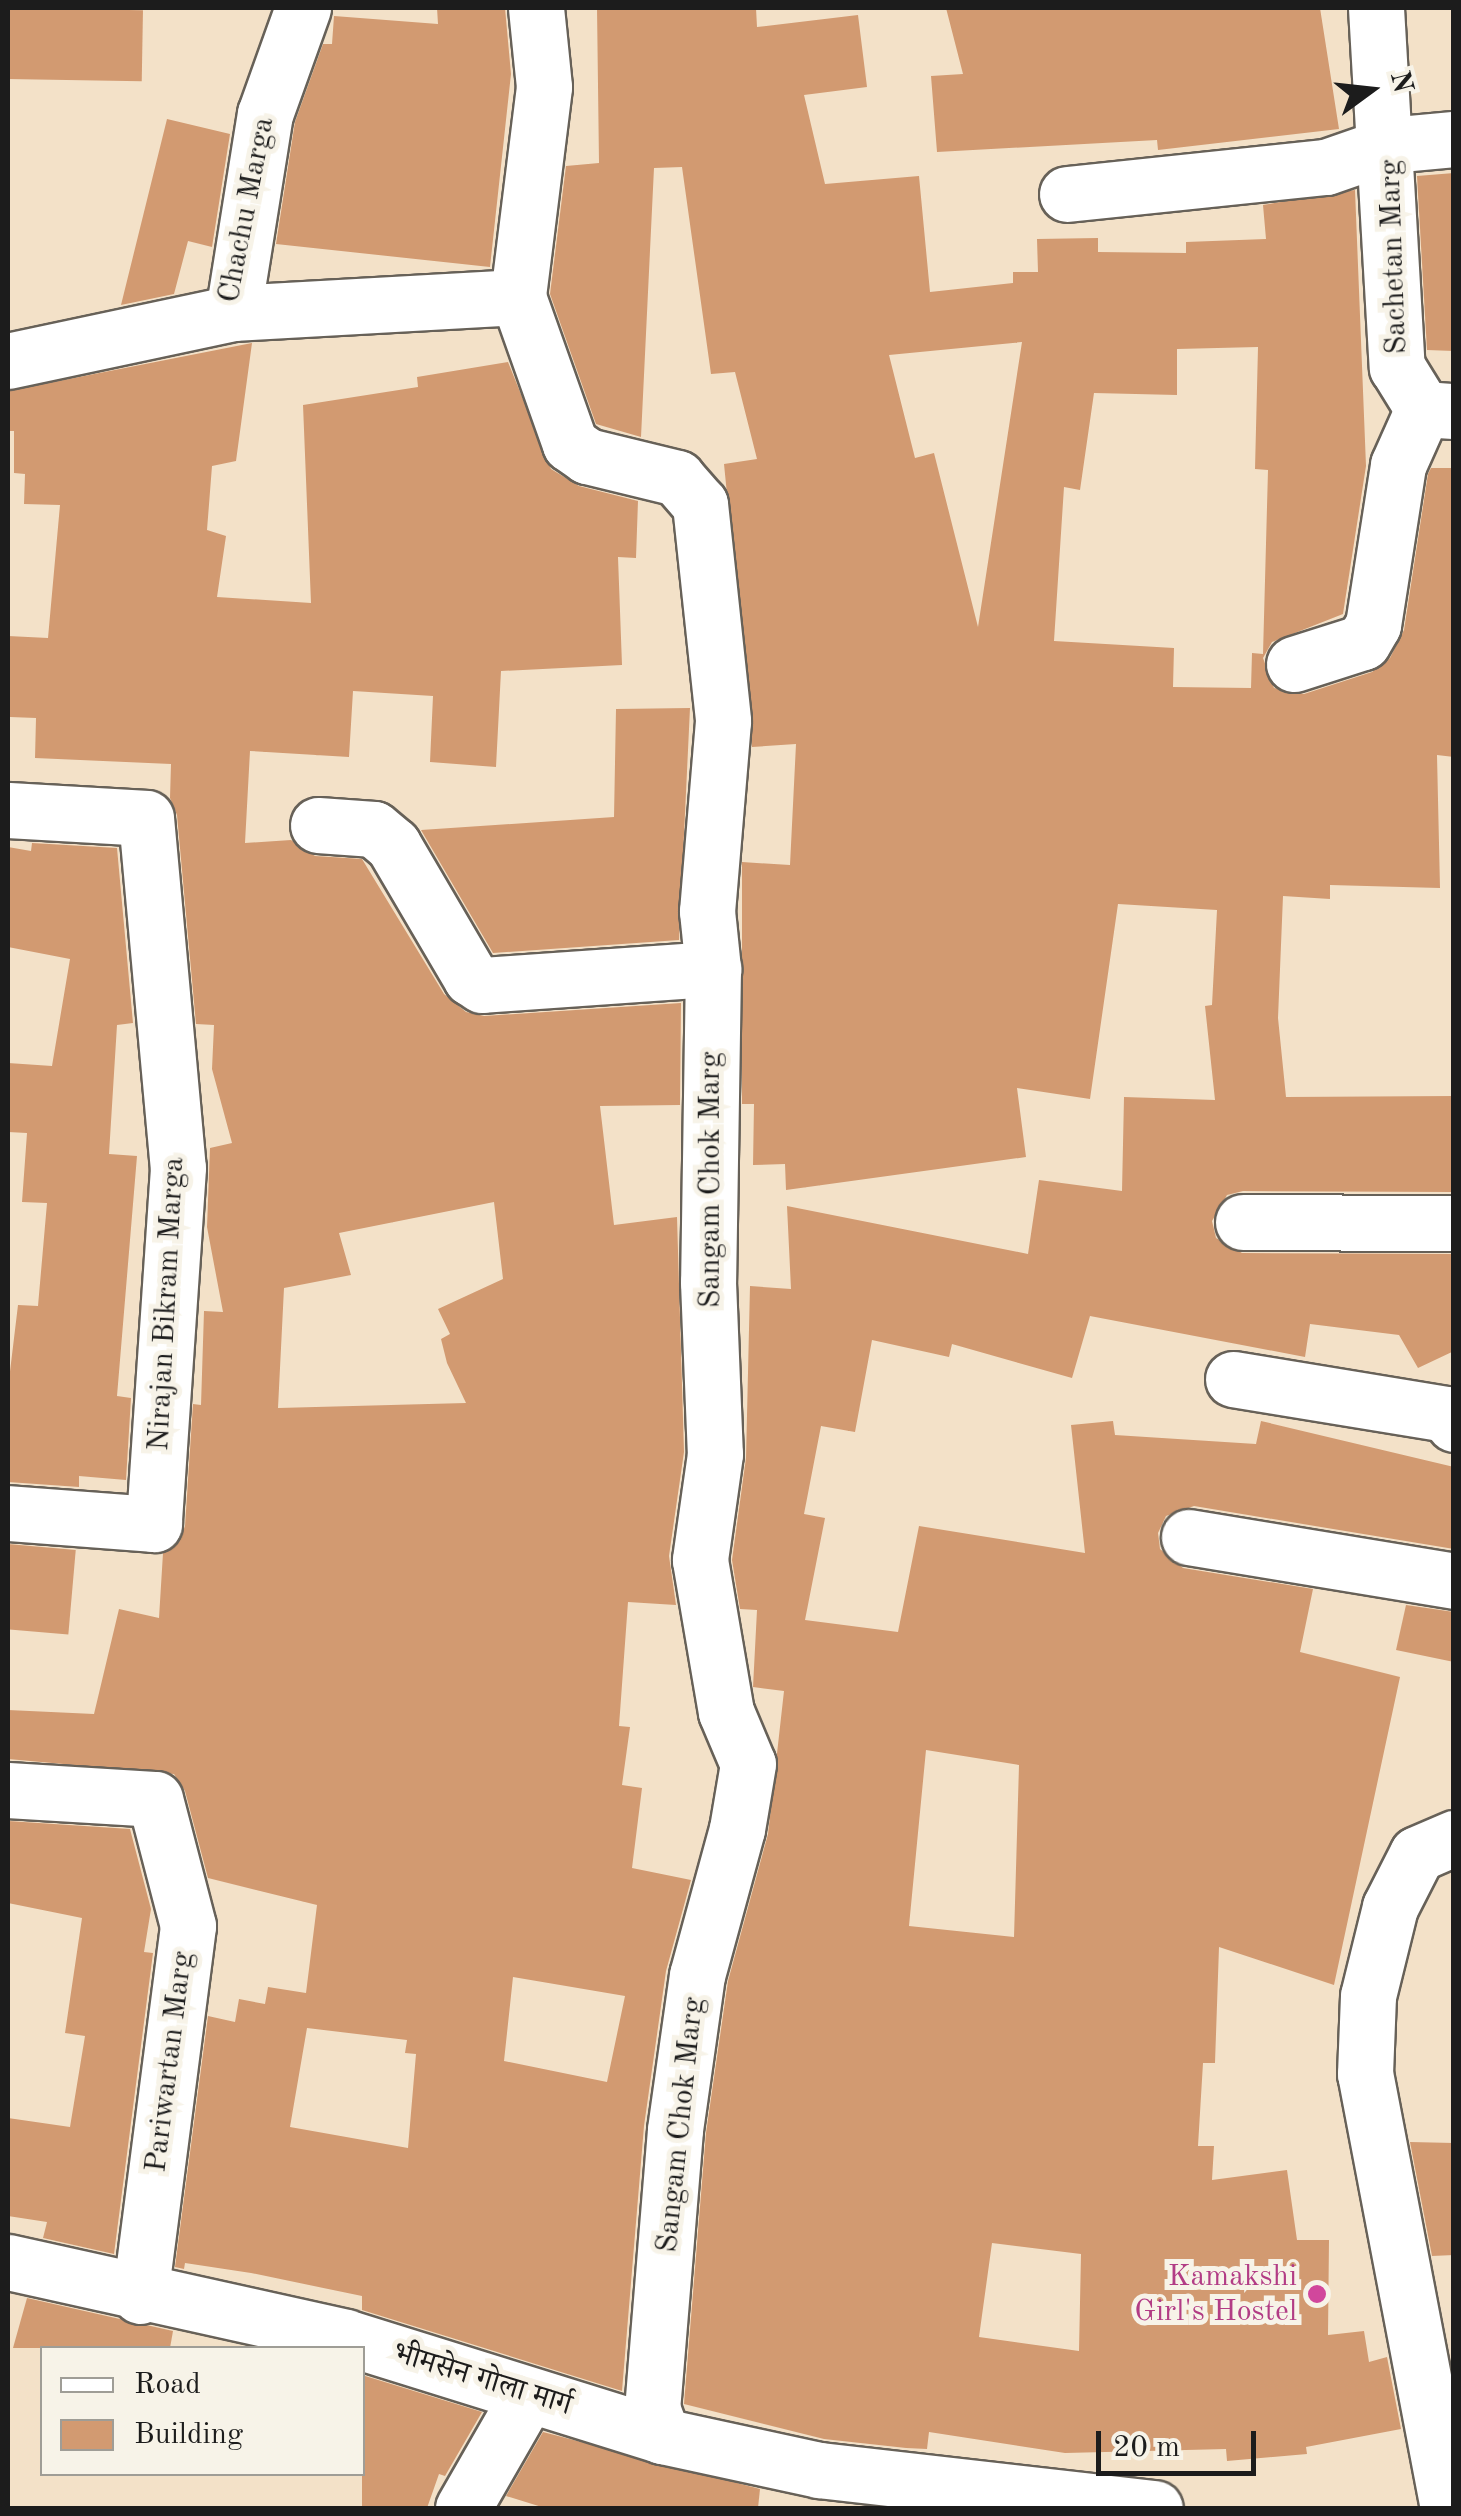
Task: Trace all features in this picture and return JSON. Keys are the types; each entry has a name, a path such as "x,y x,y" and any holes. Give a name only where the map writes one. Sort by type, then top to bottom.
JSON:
{"street":[{"name":"Chachu Marga","path":"8,362 233,313 265,114 304,8"},
{"name":"Sangam Chok Marg","path":"536,8 544,86 518,296 570,444 586,456 677,478 700,504 723,721 707,911 713,969 708,1282 715,1454 700,1560 726,1712 748,1764 737,1829 696,1975 675,2130 652,2408 662,2436"},
{"name":"Sachetan Marg","path":"1376,8 1389,145 1397,367 1438,410"},
{"path":"1067,194 1326,168 1389,145 1454,138"},
{"path":"233,313 518,296"},
{"path":"1294,664 1363,642 1372,626 1398,465 1438,410"},
{"name":"Nirajan Bikram Marga","path":"8,810 146,818 178,1168 154,1524 8,1513"},
{"path":"318,826 374,829 393,844 471,978 482,985 713,969"},
{"path":"1243,1222 1454,1223"},
{"path":"1233,1378 1447,1414 1454,1424"},
{"path":"1189,1537 1454,1581"},
{"name":"Pariwartan Marg","path":"8,1790 155,1799 188,1926 140,2296"},
{"path":"1450,2507 1364,2074 1368,1996 1390,1906 1417,1854 1454,1838"},
{"name":"भीमसेन गोला मार्ग","path":"8,2262 140,2296 345,2337 662,2436 819,2470 1154,2508"},
{"path":"463,2508 528,2394"}],"building":[{"path":"8,8 143,10 142,81 8,79"},
{"path":"437,8 505,8 511,74 490,267 276,244 295,122 323,44 332,44 334,16 438,24"},
{"path":"597,8 756,8 757,27 858,15 867,87 804,95 825,184 919,176 930,292 1013,283 1013,272 1038,272 1037,239 1098,238 1098,252 1186,253 1186,242 1266,239 1263,205 1355,190 1366,466 1343,614 1272,642 1263,658 1274,688 1304,694 1372,672 1390,658 1404,630 1428,474 1431,468 1454,468 1454,757 1437,755 1440,888 1330,885 1330,899 1283,896 1278,1018 1286,1097 1454,1096 1454,1192 1243,1191 1227,1195 1212,1221 1216,1238 1242,1253 1454,1254 1454,1351 1418,1368 1399,1335 1310,1324 1305,1357 1090,1316 1072,1378 952,1344 949,1357 872,1340 855,1432 821,1426 804,1514 825,1518 805,1620 898,1632 919,1526 1085,1553 1071,1425 1113,1421 1115,1435 1256,1444 1261,1421 1454,1467 1454,1549 1194,1506 1166,1516 1158,1533 1160,1549 1183,1568 1313,1589 1300,1652 1400,1677 1334,1985 1219,1947 1215,2063 1203,2063 1198,2146 1214,2146 1212,2180 1287,2170 1297,2240 1329,2240 1328,2335 1364,2331 1369,2362 1387,2357 1401,2429 1306,2447 1307,2454 1227,2461 1226,2449 1065,2453 929,2432 927,2449 906,2448 824,2439 684,2404 706,2133 728,1981 768,1834 784,1691 753,1687 757,1610 740,1609 732,1560 746,1458 750,1286 791,1289 787,1206 1028,1254 1039,1180 1122,1191 1124,1097 1215,1100 1205,1006 1212,1005 1217,910 1118,904 1090,1099 1017,1088 1026,1157 786,1190 785,1164 753,1165 754,1104 742,1104 742,862 790,865 796,744 752,747 724,464 757,459 735,372 711,374 682,167 654,168 641,437 596,424 550,294 566,166 599,163","holes":["1022,342 978,627 934,453 915,458 889,355","1258,347 1255,469 1268,470 1263,654 1252,653 1251,688 1173,687 1174,648 1054,641 1064,487 1080,490 1094,393 1177,395 1177,349","926,1750 1019,1765 1014,1937 909,1926","992,2243 1081,2254 1079,2351 979,2337"]},
{"path":"946,8 1320,8 1339,129 1158,150 1157,140 937,152 931,76 963,74"},
{"path":"167,119 230,134 212,247 188,241 174,294 121,305"},
{"path":"1454,173 1454,351 1427,350 1417,176"},
{"path":"252,343 236,461 212,466 207,530 226,536 217,597 311,603 303,405 418,387 417,377 508,362 551,469 579,486 638,501 636,558 618,557 622,665 501,671 496,767 430,762 433,696 353,691 349,757 250,751 245,843 291,840 315,856 362,859 444,994 466,1012 484,1016 681,1003 680,1105 600,1106 614,1225 677,1217 684,1452 669,1556 676,1605 628,1602 619,1726 630,1727 622,1785 642,1788 632,1868 691,1880 666,1971 644,2126 622,2391 362,2310 362,2296 251,2273 185,2263 184,2269 175,2267 208,2016 235,2022 239,1999 265,2004 268,1987 306,1993 317,1905 208,1878 185,1791 174,1774 8,1759 8,1710 94,1714 119,1609 159,1618 163,1553 179,1542 185,1526 193,1404 201,1405 204,1311 223,1312 207,1227 210,1148 232,1143 212,1069 214,1025 196,1024 177,815 170,798 171,764 35,758 36,718 10,717 8,636 48,638 60,505 24,504 25,474 14,473 14,431 8,431 8,391","holes":["494,1202 503,1279 438,1309 450,1334 441,1339 447,1363 466,1403 278,1408 284,1288 351,1275 339,1233","513,1977 625,1996 607,2082 504,2061","307,2028 407,2040 405,2053 416,2054 408,2148 290,2127"]},
{"path":"690,708 679,940 493,953 421,830 614,817 616,709"},
{"path":"32,843 117,848 133,1023 117,1025 109,1154 137,1156 117,1396 131,1398 126,1480 79,1476 79,1487 8,1482 8,1388 18,1305 38,1306 47,1203 22,1202 27,1133 8,1132 8,1063 52,1066 70,959 8,947 8,847 31,851"},
{"path":"8,1544 76,1550 68,1635 8,1629"},
{"path":"1406,1605 1454,1612 1454,1662 1396,1650"},
{"path":"8,1821 130,1829 151,1909 144,1952 153,1953 114,2254 43,2238 47,2222 8,2216 8,2118 70,2127 85,2036 65,2033 82,1918 8,1903"},
{"path":"1410,2142 1454,2143 1454,2255 1432,2256"},
{"path":"27,2298 173,2331 170,2346 13,2348"},
{"path":"365,2376 482,2412 445,2476 439,2474 427,2508 362,2508"},
{"path":"543,2432 760,2489 758,2508 545,2508 506,2496"}],"place":[{"name":"Kamakshi Girl's Hostel","path":"1317,2294"}]}
